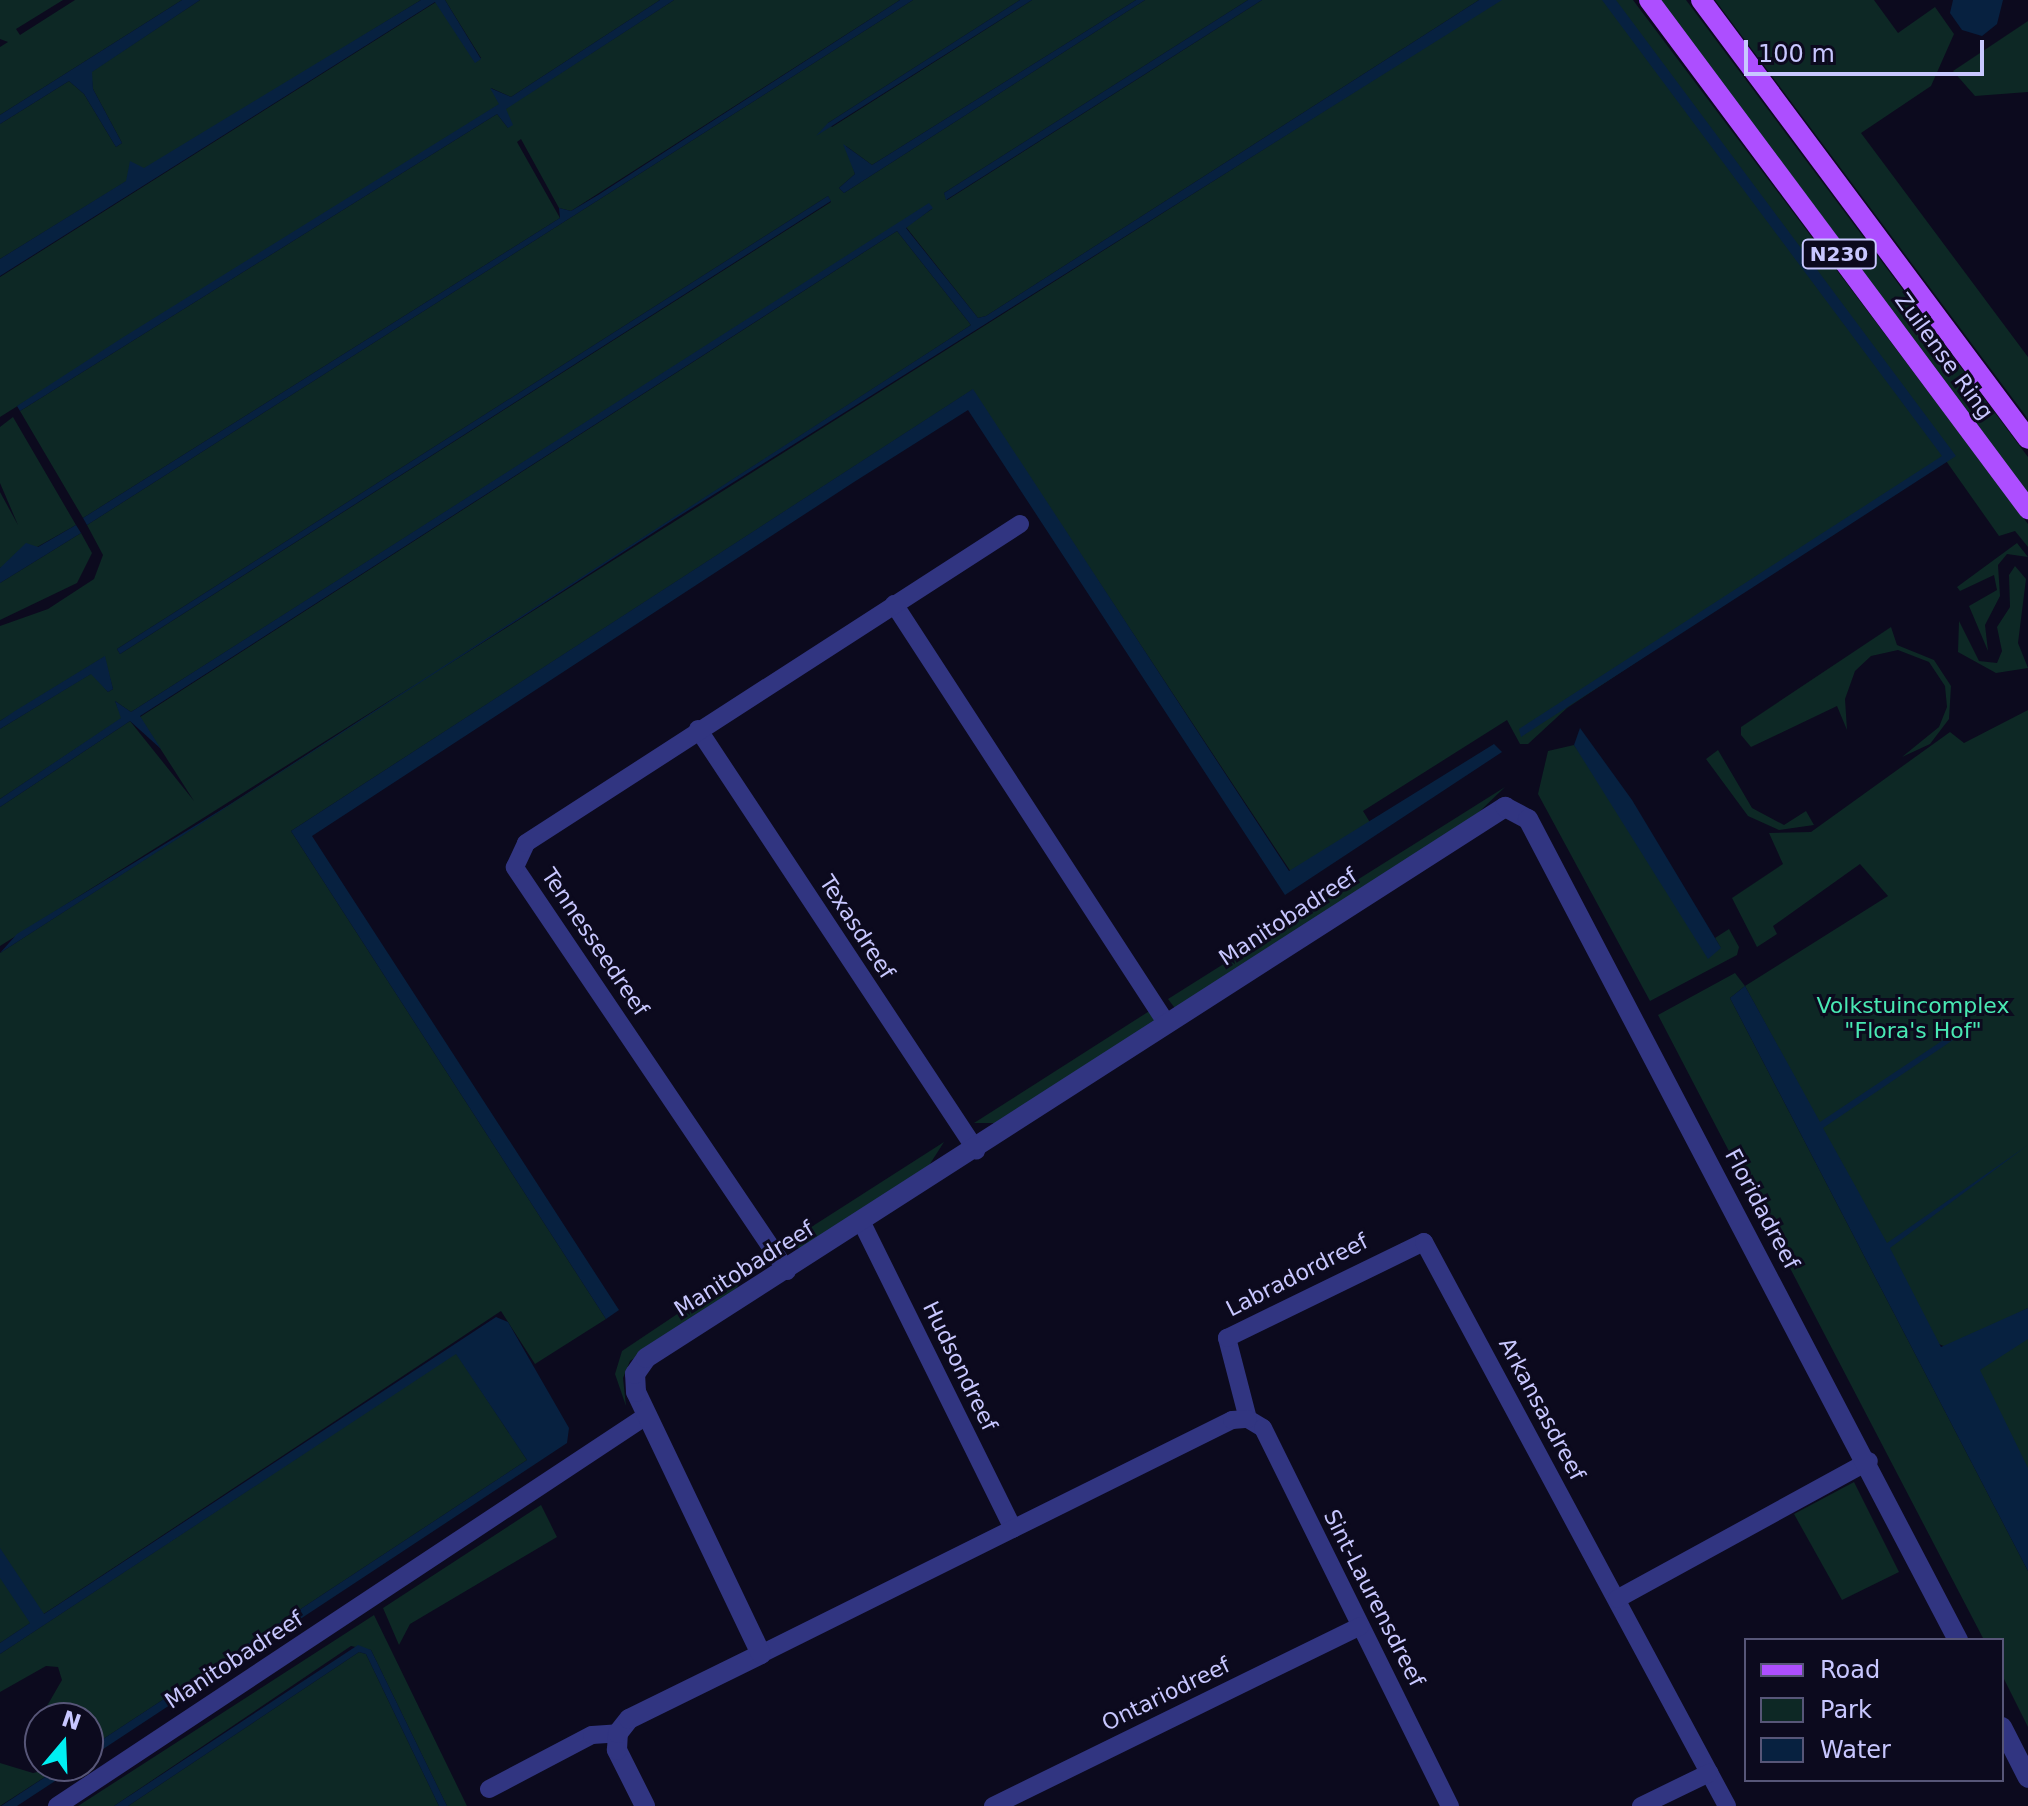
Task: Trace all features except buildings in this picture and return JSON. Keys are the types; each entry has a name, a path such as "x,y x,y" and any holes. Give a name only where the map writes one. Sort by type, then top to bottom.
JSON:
{"main road":[{"name":"Zuilense Ring","path":"1649,0 2028,509"},
{"name":"Zuilense Ring","path":"1701,0 2028,439"}],"street":[{"name":"Tennesseedreef","path":"787,1271 515,867 526,843 698,729 1020,524"},
{"path":"894,604 1167,1024"},
{"name":"Texasdreef","path":"698,729 976,1150"},
{"name":"Manitobadreef","path":"57,1806 646,1416 635,1374 646,1358 976,1150 1495,811 1515,807"},
{"name":"Floridadreef","path":"1515,807 1528,819 1869,1461 1957,1638"},
{"name":"Hudsondreef","path":"862,1223 1013,1529"},
{"name":"Labradordreef","path":"1248,1419 1227,1338 1424,1242"},
{"name":"Arkansasdreef","path":"1424,1242 1727,1806"},
{"path":"646,1416 761,1654"},
{"path":"645,1806 617,1750 618,1733 629,1719 1232,1420 1248,1419"},
{"name":"Sint-Laurensdreef","path":"1248,1419 1263,1428 1450,1806"},
{"path":"1617,1599 1869,1461"},
{"name":"Ontariodreef","path":"993,1806 1360,1626"},
{"path":"2004,1731 2028,1778"},
{"path":"489,1789 592,1735 618,1733"},
{"path":"1641,1806 1709,1773"}],"green space":[{"path":"0,0 63,0 16,29 20,35 75,0 182,0 0,115 0,47 8,42 0,39"},
{"path":"200,0 421,0 0,259 0,124 69,81 84,94 116,147 122,143 93,89 91,72"},
{"path":"445,0 660,0 511,97 491,88 500,104 0,417 0,277 436,2 475,62 481,58"},
{"path":"674,0 900,0 571,211 559,208 521,139 517,142 560,218 83,518 20,411 497,114 508,128 505,109"},
{"path":"913,0 1020,0 828,123 832,127 1032,0 1136,0 872,165 846,146 855,174 839,188 844,193 1145,0 1248,0 944,193 947,200 1262,0 1479,0 986,316 978,318 906,227 932,209 929,204 131,712 115,701 122,718 0,799 0,729 92,673 108,692 113,689 104,657 0,721 0,626 48,609 94,579 103,555 87,525","holes":["828,196 831,202 120,654 117,649"]},
{"path":"1500,0 1633,0 2028,524 2028,547 2015,531 1999,536 1944,458 1567,708 1528,744 1520,744 1507,720 1363,811 1371,824 1291,872 972,390 291,831 606,1319 535,1364 501,1311 0,1643 0,953 416,684 0,946 0,807 130,721 194,801 140,717 897,231 971,325 441,669"},
{"path":"1657,0 1686,0 2028,457 2028,497"},
{"path":"1715,0 1874,0 1898,33 1935,7 1954,34 1931,86 1861,133 2028,357 2028,419"},
{"path":"2028,21 2028,92 1975,96 1953,71"},
{"path":"13,417 76,525 0,568 0,492 18,525 0,483 0,427"},
{"path":"81,533 92,553 77,583 0,620 0,583"},
{"path":"2017,543 2028,557 2007,554 1998,565 2000,596 1985,625 1988,651 1969,606 1997,590 1994,575 1960,591 1957,587"},
{"path":"2015,566 2026,579 2018,643 2028,668 1996,673 1958,652 1959,621 1979,661 1997,663 2002,651 1997,627 2010,607 2009,575"},
{"path":"1891,627 1897,645 1934,660 1951,686 1949,719 1930,744 1902,757 1939,727 1947,707 1945,686 1929,662 1898,650 1871,656 1855,671 1845,699 1847,730 1837,706 1751,747 1741,735 1741,727"},
{"name":"Volkstuincomplex \"Flora's Hof\"","path":"2028,710 2028,1308 1948,1348 1939,1344 1745,986 1888,896 1860,864 1773,926 1777,934 1757,947 1732,898 1783,864 1769,833 1811,832 1950,732 1964,743"},
{"path":"1574,745 1721,948 1715,938 1729,929 1739,947 1737,955 1650,1001 1538,794 1548,751"},
{"path":"1718,750 1752,808 1784,825 1806,811 1814,825 1779,830 1748,816 1706,759"},
{"path":"1505,787 1476,815 1177,1011 1168,999"},
{"path":"1735,973 1745,986 1730,998 2028,1571 2028,1727 2004,1679 2004,1638 1983,1638 1658,1015"},
{"path":"1151,1010 1160,1022 996,1123 974,1123"},
{"path":"944,1142 928,1167 802,1248 780,1247"},
{"path":"749,1266 735,1291 630,1361 623,1378 626,1406 615,1374 622,1351"},
{"path":"2028,1320 2028,1497 1954,1364"},
{"path":"456,1353 527,1460 104,1738 104,1702 49,1702 62,1680 58,1667 46,1666 0,1692 0,1654"},
{"path":"1854,1482 1899,1572 1842,1600 1794,1514"},
{"path":"541,1505 557,1537 410,1624 399,1645 383,1608"},
{"path":"374,1615 467,1806 447,1806 371,1650 351,1646 114,1806 78,1806"},
{"path":"359,1652 366,1654 439,1806 128,1806"},
{"path":"0,1763 24,1770 24,1782 37,1782 0,1806"}],"water":[{"path":"182,0 200,0 92,72 93,89 122,143 116,147 84,94 69,81 0,124 0,115"},
{"path":"421,0 445,0 481,59 475,63 435,2 0,276 0,259 126,181 130,161 144,168"},
{"path":"660,0 674,0 506,109 513,125 508,128 497,114 20,411 17,406 122,338 499,104 490,88 511,97"},
{"path":"900,0 913,0 87,525 83,518 560,218 559,208 571,211 598,195"},
{"path":"1020,0 1032,0 816,136 828,123"},
{"path":"1136,0 1145,0 844,193 839,188 855,174 843,144 872,165"},
{"path":"1248,0 1262,0 946,200 944,193"},
{"path":"1479,0 1502,0 673,520 0,953 17,934 234,802 971,325 897,231 140,716 161,749 130,721 0,807 0,799 121,718 115,701 131,712 929,203 933,208 906,228 978,318 986,316"},
{"path":"1602,0 1616,0 1956,456 1521,737 1519,729 1942,456"},
{"path":"1953,0 2003,0 1997,24 1982,36 1962,30 1950,13"},
{"path":"828,196 831,201 120,654 117,649"},
{"path":"973,389 1289,871 1494,744 1502,752 1285,895 968,410 854,482 312,836 619,1310 606,1319 291,831"},
{"path":"76,525 81,533 0,583 0,568 26,543 38,547"},
{"path":"105,656 113,689 108,692 91,674 0,729 0,721"},
{"path":"1580,728 1632,800 1721,948 1708,959 1574,745"},
{"path":"1745,986 1820,1122 1975,1019 1978,1023 1823,1128 1887,1243 2028,1145 1890,1248 1941,1347 2028,1308 2028,1339 1980,1370 2028,1468 2028,1571 1730,998"},
{"path":"496,1317 508,1322 569,1428 567,1443 104,1748 104,1738 527,1460 456,1354 0,1654 0,1643 30,1623 0,1578 0,1548 44,1614"},
{"path":"358,1645 371,1650 447,1806 439,1806 366,1654 359,1652 128,1806 114,1806"},
{"path":"38,1782 54,1782 17,1806 1,1806"}]}
